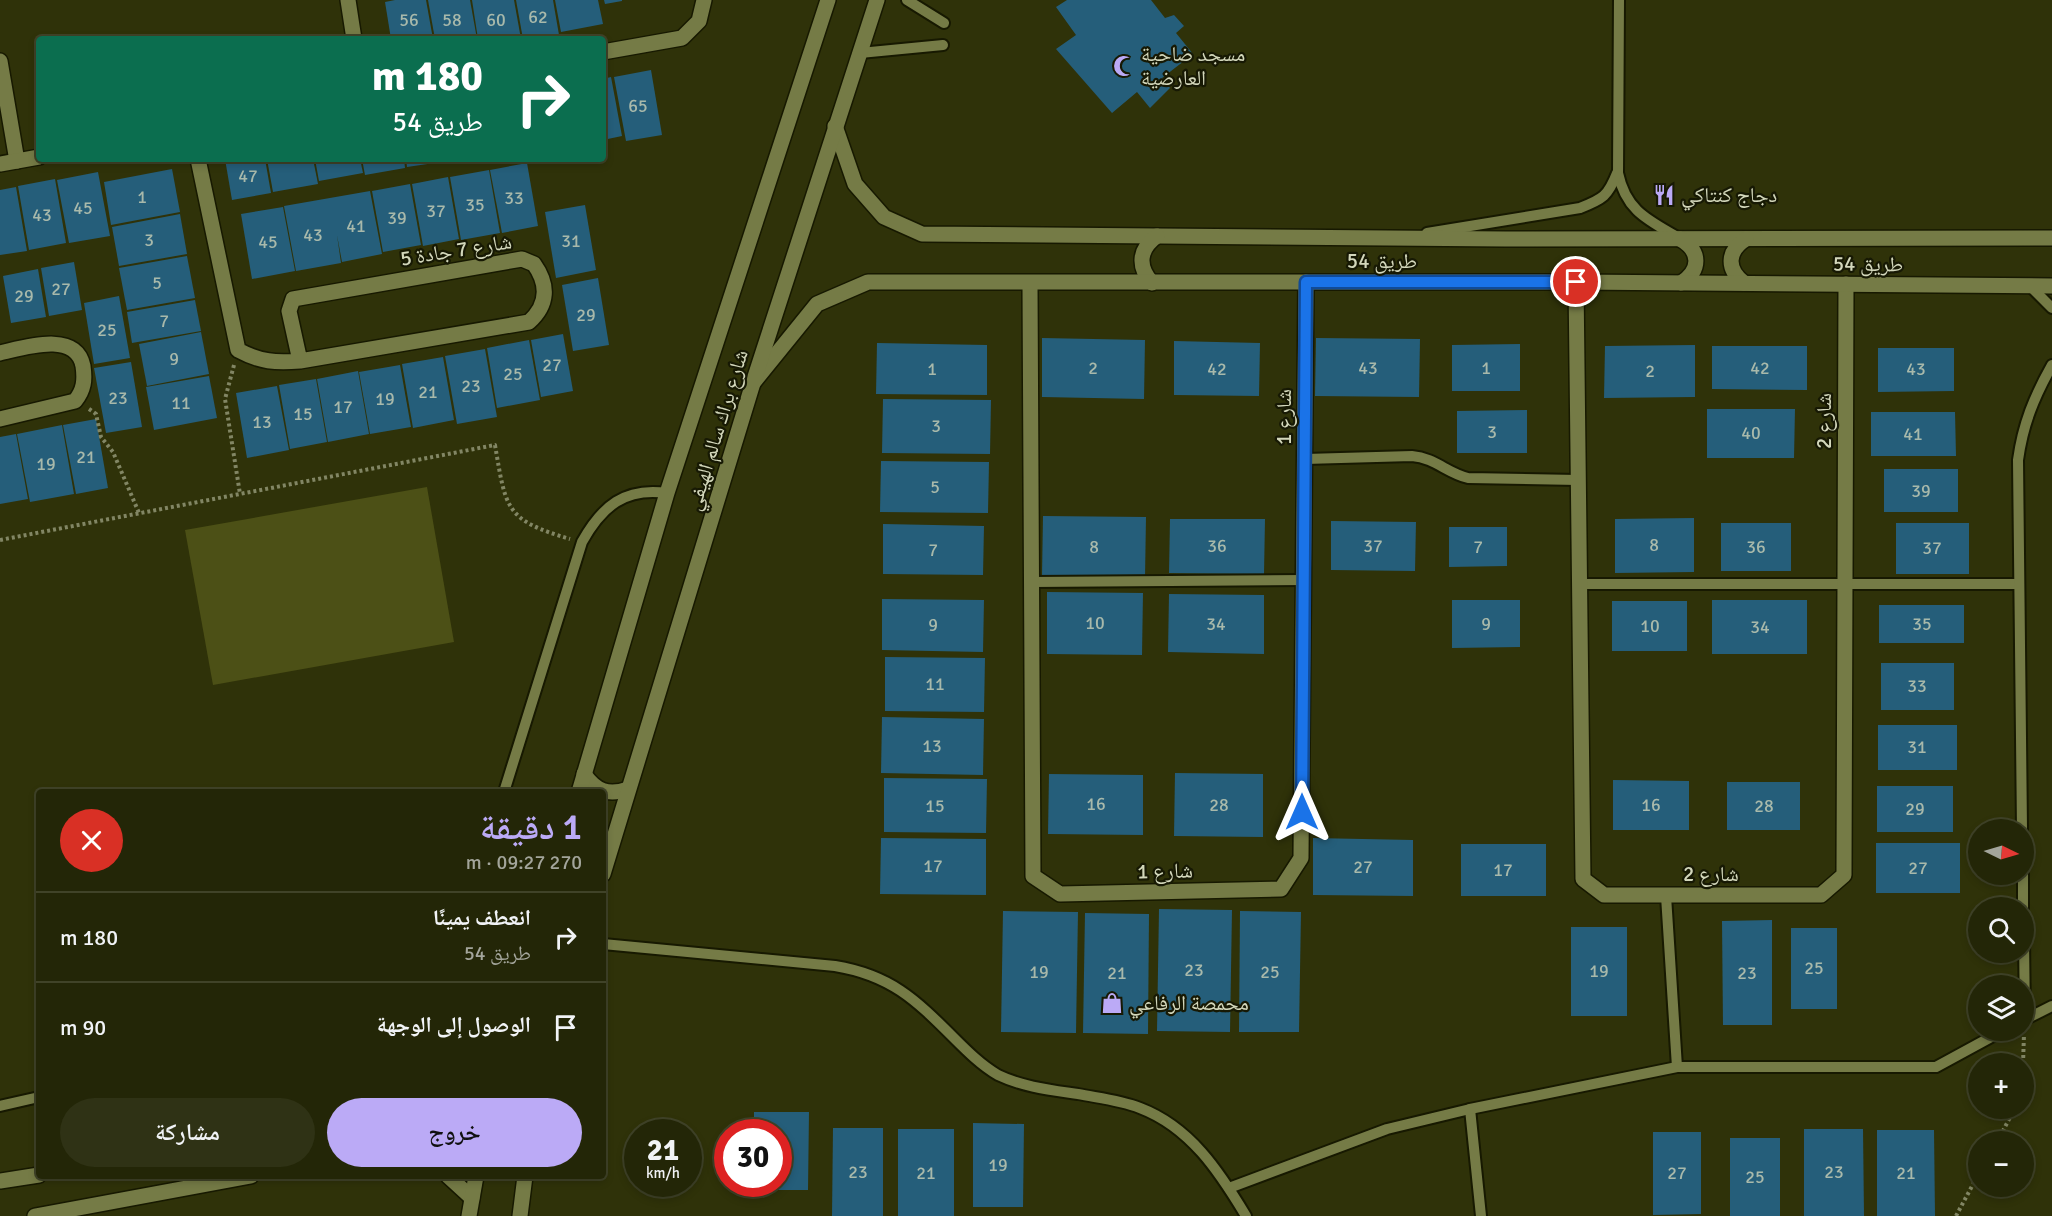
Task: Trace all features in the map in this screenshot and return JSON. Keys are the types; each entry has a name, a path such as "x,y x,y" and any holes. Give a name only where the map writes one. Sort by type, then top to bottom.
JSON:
{"street":[{"path":"348,0 354,36"},
{"path":"606,51 682,38 699,21 704,0"},
{"name":"شارع براك سالم الهيفي","path":"580,789 668,493 828,0"},
{"name":"شارع براك سالم الهيفي","path":"606,862 753,383 877,0"},
{"path":"0,61 17,161"},
{"name":"طريق 54","path":"835,126 855,184 884,217 922,234 1390,238 2052,238"},
{"path":"0,164 36,158"},
{"path":"199,162 238,350"},
{"path":"1152,283 1145,275 1141,264 1142,253 1148,243 1157,236"},
{"path":"1744,283 1735,276 1731,266 1731,255 1736,245 1746,238"},
{"path":"1680,239 1690,245 1696,255 1696,266 1691,277 1681,283"},
{"name":"شارع 7 جادة 5","path":"238,350 256,360 274,363 300,361 529,322 539,314 545,301 545,287 534,264 522,259 293,299 289,311 300,361"},
{"name":"طريق 54","path":"753,383 817,304 868,282 1030,284 1576,282 2052,286"},
{"name":"شارع 1","path":"1030,284 1033,876 1060,894 1281,889 1301,858 1306,282"},
{"name":"شارع 2","path":"1576,282 1583,879 1605,896 1821,895 1844,875 1846,284"},
{"path":"0,353 50,343 70,347 81,358 84,375 83,391 75,401 0,419"},
{"path":"584,774 591,785 598,789"},
{"path":"606,792 615,793 628,789"},
{"path":"0,1182 36,1176"},
{"path":"35,1216 235,1179"},
{"path":"451,1179 472,1198"},
{"path":"469,1216 475,1179"},
{"path":"520,1216 525,1179"}],"lane":[{"path":"907,0 944,23"},
{"path":"1619,0 1618,173 1622,192 1629,202 1651,221 1680,239"},
{"path":"860,53 943,45"},
{"path":"1390,238 1580,208 1597,201 1609,192 1618,173"},
{"path":"2030,286 2052,308"},
{"path":"2022,819 2018,460 2022,429 2032,401 2052,365"},
{"path":"1305,459 1412,456 1430,458 1459,476 1468,478 1578,480"},
{"path":"505,789 582,542 599,516 624,497 641,490 668,493"},
{"path":"1032,582 1304,580"},
{"path":"1580,584 2019,584"},
{"path":"1666,896 1677,1067"},
{"path":"606,944 835,966 869,974 914,999 968,1053 998,1074 1032,1086 1138,1107 1162,1118 1184,1133 1202,1152 1229,1188 1246,1216"},
{"path":"2034,1015 2052,1006"},
{"path":"1229,1188 1387,1129 1470,1109 1677,1067 1936,1067 1984,1041"},
{"path":"0,1106 36,1098"},
{"path":"1470,1109 1481,1216"}],"path":[{"path":"238,350 225,399 240,494"},
{"path":"75,401 96,414 101,437 113,452 139,513"},
{"path":"0,540 495,445 502,490 513,512 538,529 582,542"},
{"path":"1956,1216 1968,1194"}],"green space":[{"path":"427,487 454,642 213,685 185,530"}],"building":[{"path":"426,0 432,36 391,36 385,2"},
{"path":"428,0 470,0 476,36 434,36"},
{"path":"472,0 514,0 520,36 478,36"},
{"path":"516,0 553,0 559,35 522,36"},
{"path":"555,0 598,0 603,24 561,32"},
{"path":"604,0 622,0 622,1 605,4"},
{"name":"مسجد ضاحية العارضية","path":"1067,0 1151,0 1165,18 1174,15 1184,26 1176,33 1193,54 1162,78 1170,88 1150,108 1137,92 1112,113 1056,49 1076,35 1056,7"},
{"path":"651,70 662,135 626,141 614,77"},
{"path":"611,77 622,136 606,139 606,78"},
{"path":"226,162 266,162 271,193 232,200"},
{"path":"268,162 314,162 318,184 273,192"},
{"path":"316,162 361,162 363,173 319,181"},
{"path":"363,162 404,162 405,168 365,175"},
{"path":"406,162 441,162 407,167"},
{"path":"527,163 538,226 502,233 490,170"},
{"path":"172,169 180,212 111,225 104,182"},
{"path":"489,170 500,233 461,240 450,177"},
{"path":"98,172 110,236 69,243 57,180"},
{"path":"448,177 459,239 423,246 412,184"},
{"path":"55,179 66,243 29,250 18,186"},
{"path":"410,184 421,245 383,252 372,191"},
{"path":"16,187 27,251 0,255 0,190"},
{"path":"370,191 382,254 342,262 337,235 341,263 296,271 284,206"},
{"path":"585,205 596,270 556,278 545,212"},
{"path":"283,207 295,271 252,279 241,214"},
{"path":"180,214 187,254 119,266 112,227"},
{"path":"187,256 195,298 127,310 119,268"},
{"path":"74,262 82,310 49,316 41,268"},
{"path":"38,269 46,317 11,323 3,276"},
{"path":"598,278 609,345 573,351 562,285"},
{"path":"119,296 130,358 94,364 84,303"},
{"path":"195,300 201,331 132,343 127,312"},
{"path":"201,332 209,374 147,386 139,344"},
{"path":"563,334 573,391 541,397 531,340"},
{"path":"1042,338 1145,340 1144,399 1042,397"},
{"path":"1316,338 1420,339 1419,397 1315,396"},
{"path":"529,340 540,400 497,408 487,348"},
{"path":"1174,341 1260,343 1259,396 1174,395"},
{"path":"877,343 987,345 987,395 876,394"},
{"path":"1520,344 1520,391 1452,391 1452,345"},
{"path":"1695,345 1695,397 1604,398 1605,346"},
{"path":"1712,346 1807,346 1807,390 1712,389"},
{"path":"1878,348 1954,348 1954,391 1878,392"},
{"path":"485,349 497,417 457,424 445,356"},
{"path":"443,357 454,420 413,428 402,364"},
{"path":"131,362 142,427 106,433 94,368"},
{"path":"400,365 411,427 370,434 359,372"},
{"path":"358,371 369,434 328,442 317,379"},
{"path":"209,376 217,418 154,430 146,387"},
{"path":"316,379 327,442 290,449 279,385"},
{"path":"277,386 289,450 247,458 236,393"},
{"path":"883,399 991,400 990,454 882,453"},
{"path":"1707,409 1795,409 1794,458 1707,458"},
{"path":"1527,410 1527,453 1457,453 1457,411"},
{"path":"1871,412 1955,412 1956,456 1871,456"},
{"path":"96,419 108,488 76,494 63,425"},
{"path":"62,425 74,494 30,502 17,434"},
{"path":"16,434 28,499 0,504 0,437"},
{"path":"881,461 989,462 988,513 880,512"},
{"path":"1884,469 1958,469 1958,512 1884,512"},
{"path":"1043,516 1146,517 1145,578 1042,576"},
{"path":"1694,518 1694,572 1615,573 1615,519"},
{"path":"1170,519 1265,519 1264,574 1169,573"},
{"path":"1331,521 1416,522 1415,571 1331,570"},
{"path":"1721,523 1791,523 1791,571 1721,571"},
{"path":"1896,523 1969,523 1969,574 1896,574"},
{"path":"883,524 984,526 983,575 883,574"},
{"path":"1449,527 1507,527 1507,566 1449,567"},
{"path":"1047,592 1143,593 1142,655 1047,654"},
{"path":"1169,594 1264,595 1264,654 1168,652"},
{"path":"882,599 984,600 983,652 882,650"},
{"path":"1452,600 1520,600 1520,647 1452,648"},
{"path":"1712,600 1807,600 1807,654 1712,654"},
{"path":"1612,601 1687,601 1687,651 1612,651"},
{"path":"1879,605 1964,605 1964,643 1879,643"},
{"path":"885,657 985,658 984,712 885,711"},
{"path":"1881,663 1954,663 1954,710 1881,710"},
{"path":"882,717 984,719 983,775 881,773"},
{"path":"1878,725 1957,725 1957,770 1878,770"},
{"path":"1175,773 1263,774 1263,837 1174,836"},
{"path":"1049,774 1143,775 1143,835 1048,834"},
{"path":"884,778 987,779 986,833 884,832"},
{"path":"1613,780 1689,781 1689,830 1613,830"},
{"path":"1727,782 1800,782 1800,830 1727,830"},
{"path":"1877,786 1953,786 1953,832 1877,832"},
{"path":"881,838 986,839 986,895 880,894"},
{"path":"1313,838 1413,840 1413,896 1313,895"},
{"path":"1876,843 1960,843 1960,893 1876,893"},
{"path":"1461,844 1546,844 1546,896 1461,896"},
{"path":"1159,909 1232,910 1230,1032 1157,1031"},
{"path":"1003,911 1078,912 1076,1033 1001,1032"},
{"path":"1240,911 1301,912 1299,1032 1239,1032"},
{"path":"1085,913 1149,914 1148,1034 1083,1033"},
{"path":"1772,920 1772,1025 1723,1025 1722,921"},
{"path":"1571,927 1627,927 1627,1016 1571,1016"},
{"path":"1791,928 1837,928 1837,1009 1791,1009"},
{"path":"754,1112 809,1112 808,1190 792,1190 792,1119 754,1119"},
{"path":"973,1123 1024,1124 1023,1207 973,1207"},
{"path":"833,1128 883,1128 883,1216 832,1216"},
{"path":"898,1129 954,1129 954,1216 898,1216"},
{"path":"1804,1129 1863,1129 1864,1216 1804,1216"},
{"path":"1877,1130 1934,1130 1935,1216 1877,1216"},
{"path":"1653,1132 1701,1132 1701,1214 1653,1215"},
{"path":"1730,1138 1780,1138 1780,1216 1730,1216"}],"place":[{"name":"مسجد ضاحية العارضية","path":"1124,66"},
{"name":"دجاج كنتاكي","path":"1664,195"},
{"name":"محمصة الرفاعي","path":"1112,1003"}],"route":[{"path":"1302,812 1306,282 1576,282"}]}
